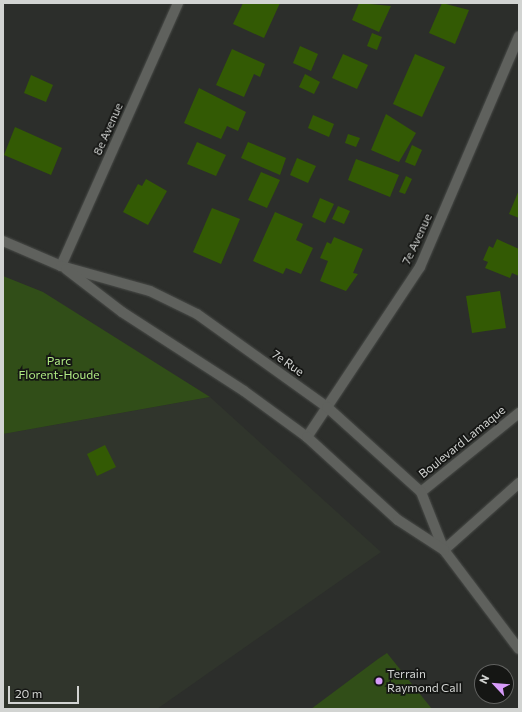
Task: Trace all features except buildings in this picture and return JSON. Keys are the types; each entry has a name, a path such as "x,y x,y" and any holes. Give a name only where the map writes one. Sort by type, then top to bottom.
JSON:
{"main road":[{"name":"8e Avenue","path":"61,266 178,3"},
{"name":"7e Avenue","path":"307,437 420,267 519,36"},
{"name":"7e Rue","path":"3,241 61,266 150,291 197,314 327,407 421,492 444,550 519,648"},
{"name":"7e Rue","path":"61,266 122,312 244,391 307,437 398,520 444,550"},
{"name":"Boulevard Lamaque","path":"421,492 519,413"},
{"path":"444,550 519,483"}],"shaded area":[{"path":"210,397 381,552 157,709 3,709 3,434"}],"green space":[{"name":"Parc Florent-Houde","path":"3,276 43,292 210,397 3,434"},
{"name":"Terrain Raymond Call","path":"387,653 432,709 311,709 378,659"}],"place":[{"name":"Terrain Raymond Call","path":"379,681"}]}
